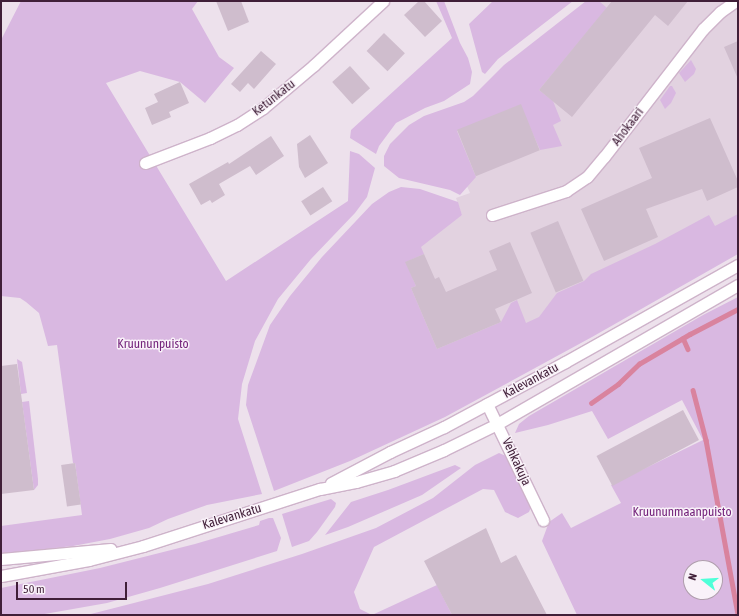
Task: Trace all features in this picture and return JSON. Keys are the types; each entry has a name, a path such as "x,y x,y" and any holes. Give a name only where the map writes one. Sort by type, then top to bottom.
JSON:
{"main road":[{"name":"Ketunkatu","path":"145,163 210,138 237,125 263,108 314,65 383,1"},
{"name":"Ahokaari","path":"492,215 566,191 587,177 604,158 703,29 720,12 736,1"},
{"name":"Kalevankatu","path":"320,489 487,404 738,265"},
{"name":"Kalevankatu","path":"1,576 89,560 143,546 320,489 356,482 394,471 444,450 497,424 738,285"},
{"name":"Vehkakuja","path":"487,404 543,520"},
{"name":"Kalevankatu","path":"1,559 143,546"}],"shaded area":[{"path":"593,1 738,1 738,233 430,375 386,259 462,215 456,198 470,193 442,129"}],"green space":[{"name":"Kruununpuisto","path":"21,1 198,1 192,9 219,57 234,68 205,103 180,82 140,71 106,83 226,281 348,201 350,151 359,154 375,168 367,197 355,213 311,259 278,299 255,341 242,384 238,419 262,494 207,505 168,519 149,528 110,539 73,546 1,554 1,526 82,515 75,463 73,463 57,345 48,346 39,313 20,298 1,296 1,40"},
{"path":"436,1 444,1 460,43 468,58 472,72 470,84 444,101 425,108 396,123 379,146 376,154 350,138 351,130 452,38"},
{"path":"493,1 573,1 498,59 485,74 482,72 469,24"},
{"path":"586,1 599,1 607,8 539,90 553,101 561,121 553,125 562,146 540,150 520,105 457,131 476,177 460,195 450,190 399,178 384,166 384,156 390,144 409,125 424,116 464,102 473,96 504,65"},
{"path":"691,60 696,69 694,74 685,82 679,73"},
{"path":"670,86 672,86 676,93 671,103 665,109 660,100"},
{"path":"401,187 420,189 458,202 462,215 421,247 424,254 406,262 416,286 411,288 437,349 501,322 511,303 517,300 526,323 539,317 557,293 584,281 591,274 655,244 709,215 715,226 738,214 738,254 592,337 445,417 350,461 274,491 246,405 248,385 270,325 290,296 322,257 372,204 389,192"},
{"name":"Kruununmaanpuisto","path":"738,297 738,615 577,615 542,541 549,522 562,513 571,528 621,503 611,485 703,440 682,400 608,439 592,411 548,425 515,433 519,424 529,416 703,315"},
{"path":"17,359 22,362 27,393 21,394"},
{"path":"29,401 38,479 38,485 34,490 22,402"},
{"path":"499,453 506,456 531,507 529,512 518,518 505,512 494,490 483,489 374,547 354,592 360,609 372,615 87,615 208,584 302,554 376,528 433,498 475,465"},
{"path":"455,465 461,468 422,495 348,527 325,535 351,502"},
{"path":"331,499 336,503 335,507 317,532 309,541 292,547 282,514"},
{"path":"273,518 281,538 277,551 107,603 39,615 1,615 1,588 100,568 195,544 259,525 260,521"},
{"path":"437,585 452,615 372,615"}],"building":[{"path":"216,1 241,1 249,22 228,31"},
{"path":"419,1 424,1 442,21 425,37 404,15"},
{"path":"612,1 688,1 668,26 655,15 572,117 539,90"},
{"path":"384,33 405,53 387,71 367,51"},
{"path":"738,41 738,79 724,47"},
{"path":"261,51 276,64 254,89 248,83 240,92 231,84"},
{"path":"350,66 370,88 352,104 332,82"},
{"path":"180,82 189,103 169,112 171,117 152,125 145,108 158,102 154,94"},
{"path":"521,104 540,150 476,176 457,130"},
{"path":"710,118 738,181 738,187 707,201 702,189 646,209 658,237 604,261 581,209 652,178 639,148"},
{"path":"310,135 328,163 305,178 299,167 297,144"},
{"path":"271,136 284,156 256,175 250,166 219,184 225,195 212,203 210,200 201,205 189,184 228,162 229,164"},
{"path":"323,187 332,201 310,215 301,201"},
{"path":"558,221 583,281 556,293 530,233"},
{"path":"510,242 532,293 495,309 501,322 437,349 411,288 416,286 405,262 424,254 435,279 439,277 446,292 497,270 489,251"},
{"path":"17,364 34,490 1,494 1,366"},
{"path":"683,410 699,440 612,486 596,456"},
{"path":"75,463 81,505 67,507 61,465"},
{"path":"486,528 501,563 516,555 547,615 452,615 424,561"}],"waterway":[{"path":"591,403 618,384 639,364 690,334 738,309"},
{"path":"683,338 688,349"},
{"path":"693,390 706,440 738,614"}]}
